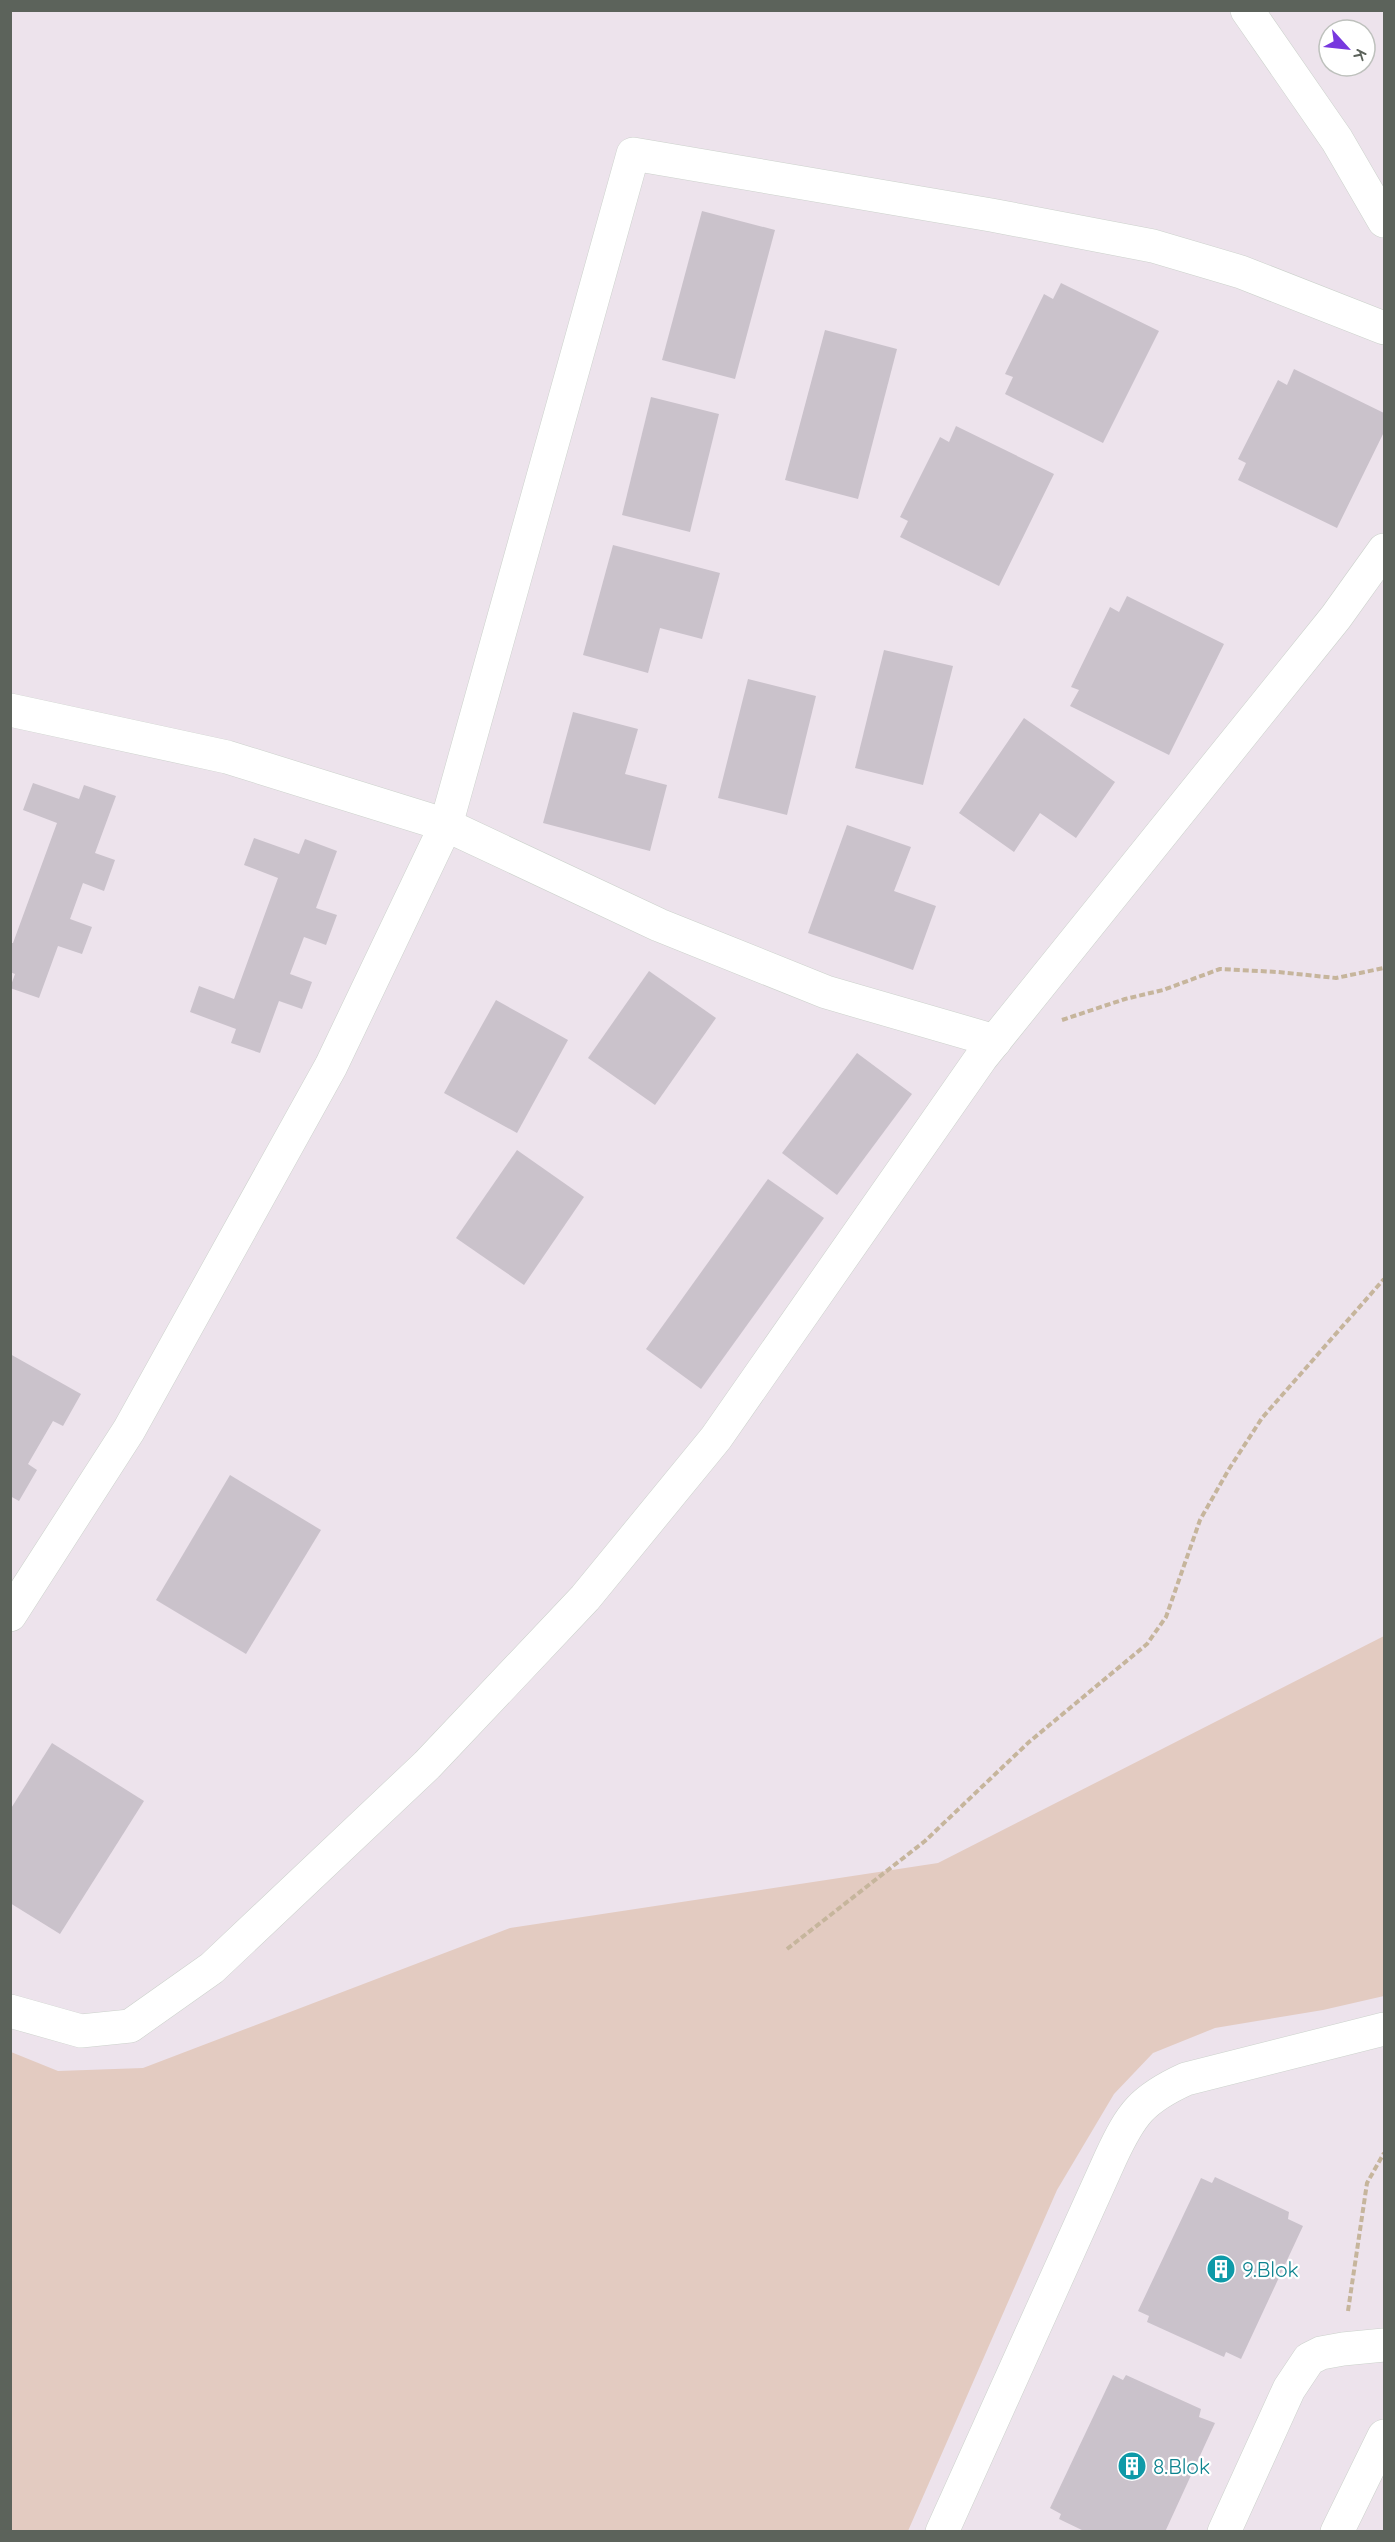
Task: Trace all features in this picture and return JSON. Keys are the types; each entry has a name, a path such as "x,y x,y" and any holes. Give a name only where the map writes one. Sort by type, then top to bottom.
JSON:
{"street":[{"path":"1247,10 1337,140 1384,221"},
{"path":"10,1615 129,1430 331,1066 446,825 633,154 991,215 1153,246 1241,272 1384,328"},
{"path":"10,2011 81,2031 130,2026 212,1968 427,1765 585,1598 716,1438 995,1041 1336,617 1384,550"},
{"path":"11,710 227,757 446,825 659,925 826,992 995,1041"},
{"path":"942,2532 1111,2157 1122,2134 1146,2101 1160,2091 1186,2079 1384,2029"},
{"path":"1224,2532 1298,2373 1309,2359 1321,2353 1384,2345"},
{"path":"1337,2532 1384,2436"}],"path":[{"path":"1058,1021 1125,999 1163,990 1220,969 1336,978 1384,968"},
{"path":"787,1949 925,1841 1029,1742 1147,1644 1166,1617 1200,1520 1262,1418 1384,1279"},
{"path":"1343,2349 1367,2183 1384,2153"}],"shaded area":[{"path":"1384,1636 1384,1996 1323,2010 1215,2028 1153,2053 1114,2094 1057,2190 908,2531 11,2531 11,2052 58,2071 143,2068 510,1928 938,1863"}],"building":[{"path":"702,211 775,230 735,379 662,360"},
{"path":"1061,283 1159,331 1103,443 1005,394 1013,377 1005,374 1044,294 1053,299"},
{"path":"825,330 897,349 858,499 785,480"},
{"path":"1294,369 1384,413 1384,432 1337,528 1238,480 1246,463 1238,459 1278,380 1287,385"},
{"path":"651,397 719,414 690,532 622,515"},
{"path":"956,426 1054,474 999,586 900,537 908,521 900,517 940,437 949,442"},
{"path":"613,545 720,573 702,639 660,628 648,673 583,655"},
{"path":"1127,596 1224,644 1169,755 1070,706 1079,690 1071,687 1110,607 1119,612"},
{"path":"884,650 953,666 923,785 855,768"},
{"path":"748,679 816,696 787,815 718,798"},
{"path":"573,712 638,729 625,774 667,785 650,851 543,823"},
{"path":"1024,718 1115,782 1076,838 1040,813 1014,852 959,813"},
{"path":"33,783 79,799 84,785 116,796 95,853 115,860 104,891 83,883 70,919 92,927 82,954 58,946 39,998 10,988 15,974 10,972 10,943 13,943 57,823 23,810"},
{"path":"847,825 911,847 894,891 936,906 913,970 808,933"},
{"path":"254,838 299,854 305,839 337,851 316,908 337,915 326,945 304,937 290,974 312,982 302,1009 279,1001 260,1053 231,1043 236,1029 190,1012 199,986 234,999 278,878 244,865"},
{"path":"649,971 716,1018 655,1105 588,1058"},
{"path":"496,1000 568,1040 517,1133 444,1093"},
{"path":"857,1053 912,1094 837,1195 782,1153"},
{"path":"517,1150 584,1197 524,1285 456,1238"},
{"path":"768,1179 824,1218 701,1389 646,1349"},
{"path":"10,1354 81,1394 63,1426 53,1421 28,1464 37,1470 19,1501 10,1496"},
{"path":"230,1475 321,1530 246,1654 156,1600"},
{"path":"52,1743 144,1801 60,1934 10,1903 10,1810"},
{"name":"9.Blok","path":"1215,2177 1289,2212 1288,2219 1303,2226 1241,2359 1226,2352 1224,2357 1147,2322 1149,2316 1138,2311 1201,2178 1212,2183"},
{"name":"8.Blok","path":"1113,2375 1123,2380 1126,2375 1201,2409 1199,2417 1215,2423 1165,2532 1086,2532 1059,2519 1061,2514 1050,2508"}],"place":[{"name":"9.Blok","path":"1221,2269"},
{"name":"8.Blok","path":"1132,2466"}]}
